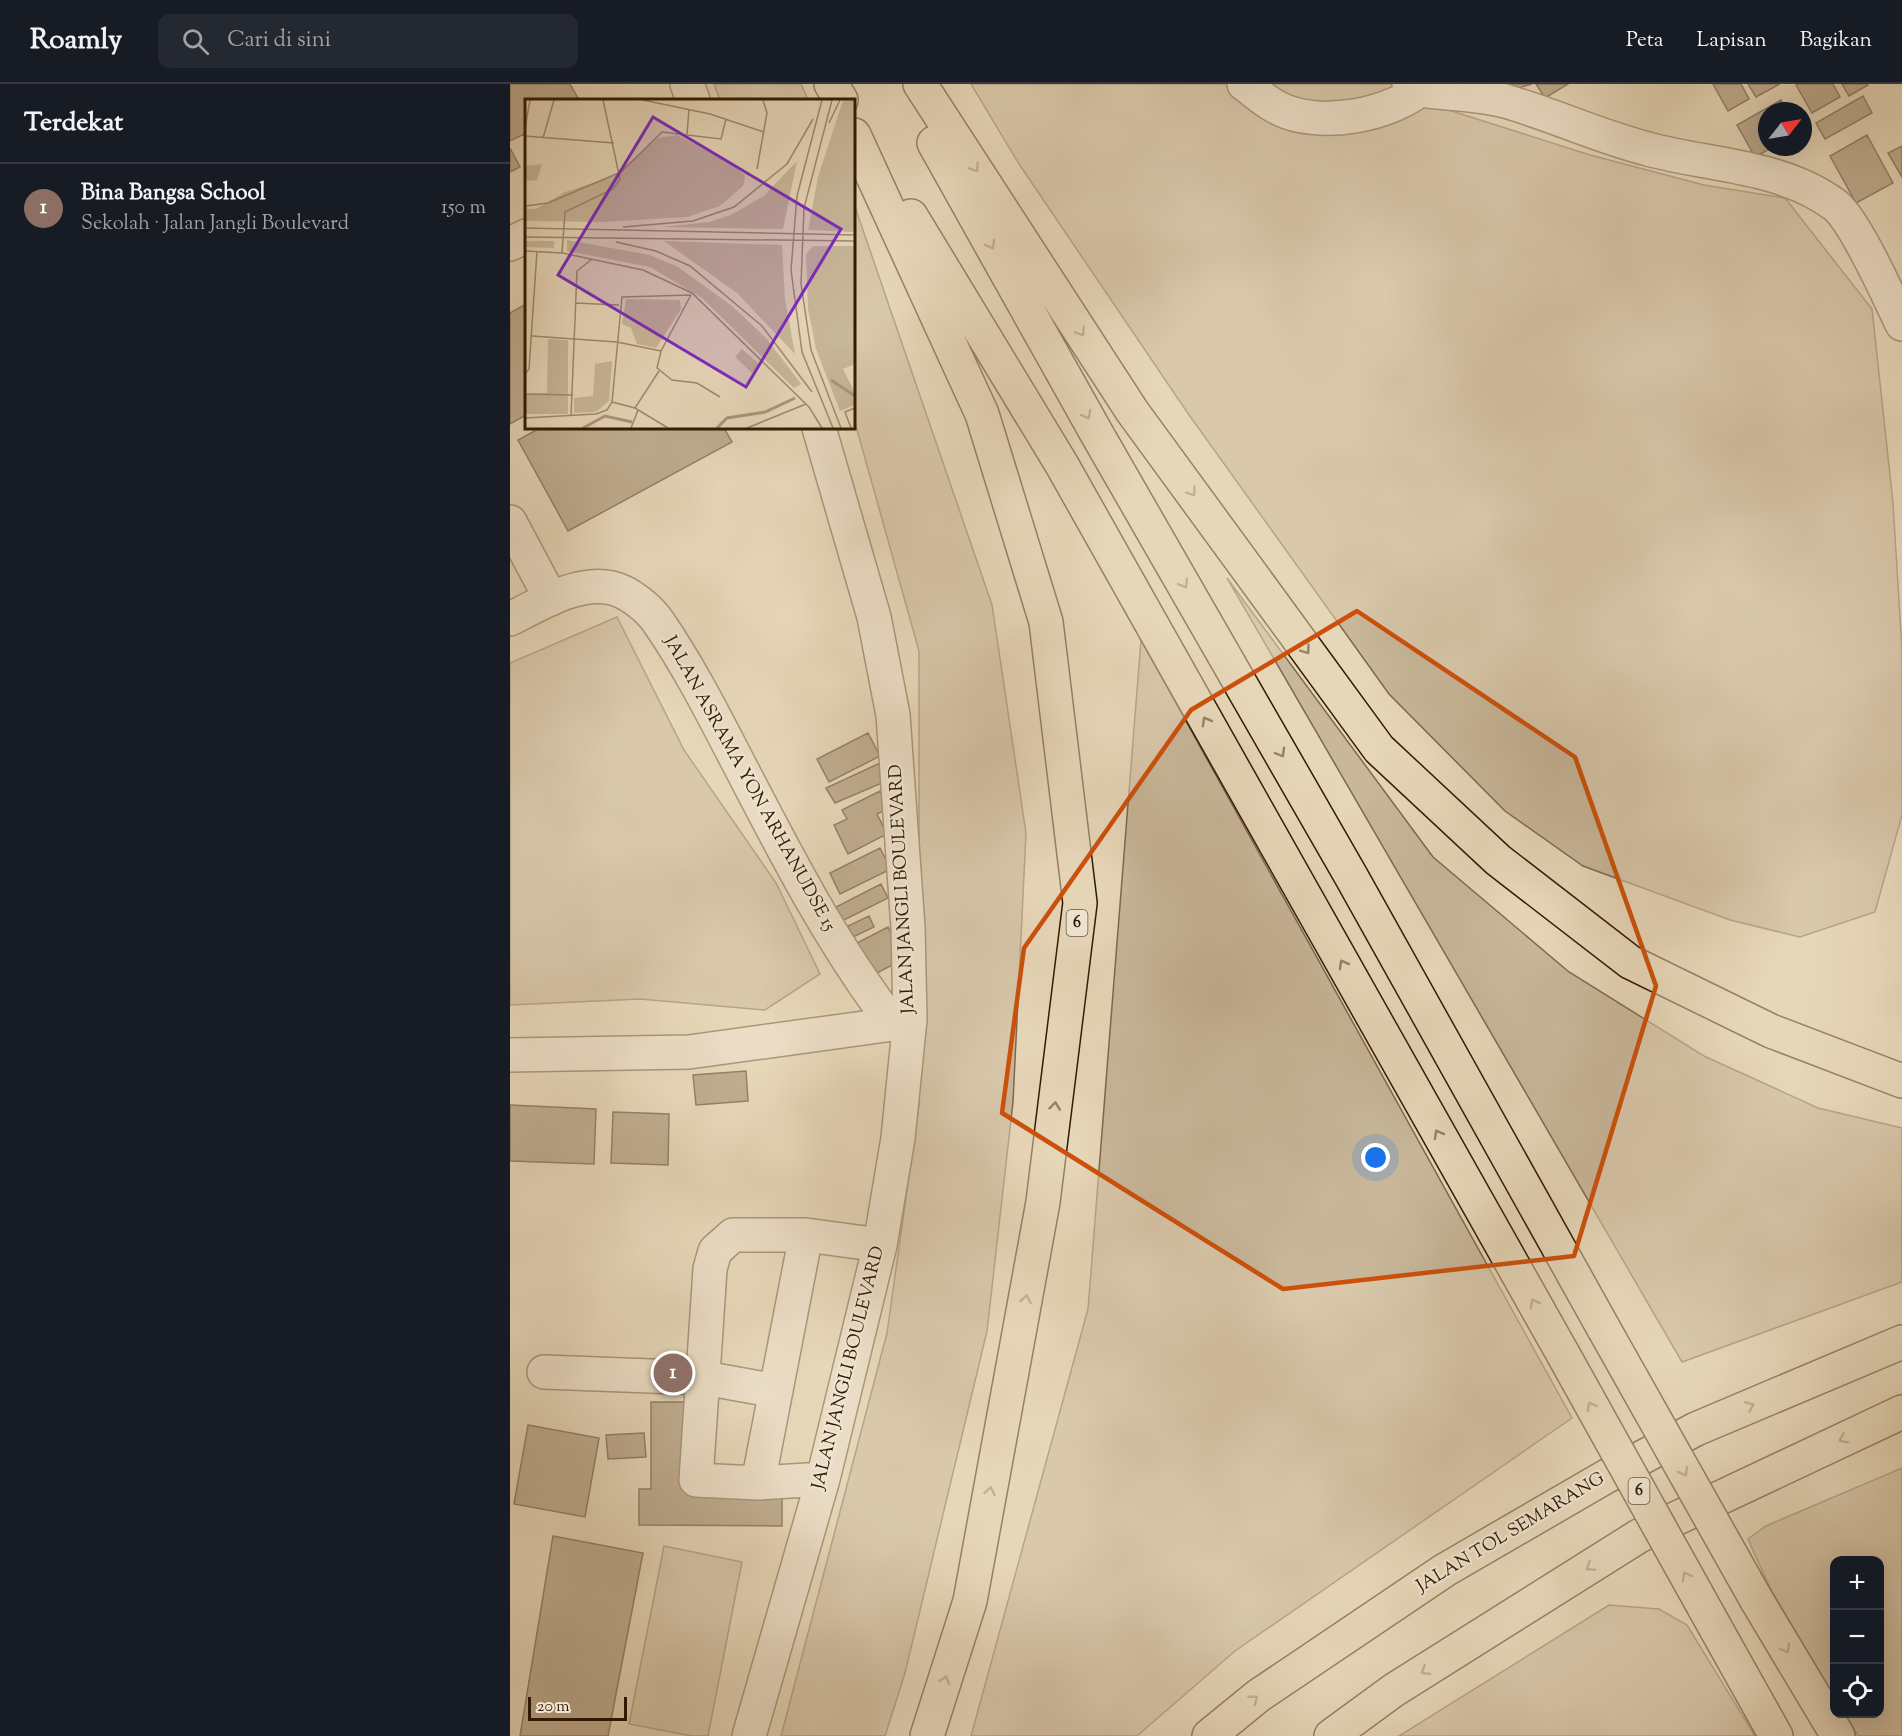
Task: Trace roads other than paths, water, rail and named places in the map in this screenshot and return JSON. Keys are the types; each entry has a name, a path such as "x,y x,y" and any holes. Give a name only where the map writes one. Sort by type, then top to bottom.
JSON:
{"highway":[{"path":"830,84 838,99"},
{"path":"901,84 1091,423 1351,876 1756,1599 1838,1736"},
{"path":"920,84 1132,411 1379,749 1498,860 1630,962 1772,1031 1902,1081"},
{"name":"6","path":"855,123 1062,465 1776,1736"},
{"name":"6","path":"855,137 982,414 1046,622 1080,903 1043,1202 970,1601 927,1736"},
{"name":"JALAN TOL SEMARANG","path":"1209,1736 1258,1696 1445,1570 1607,1476 1696,1429 1902,1342"},
{"name":"6","path":"1332,1736 1394,1690 1639,1536 1902,1412"}],"street":[{"path":"687,84 693,99"},
{"path":"1244,84 1279,109 1319,119 1348,117 1372,111 1418,86 1503,101 1616,141 1679,157 1771,174 1803,187 1836,206 1858,238 1902,324"},
{"path":"510,244 525,236"},
{"name":"JALAN JANGLI BOULEVARD","path":"749,1736 823,1479 880,1245 898,1138 908,928 893,715 874,617 819,429"},
{"path":"510,522 551,599"},
{"name":"JALAN ASRAMA YON ARHANUDSE 15","path":"510,619 551,599 588,586 613,588 636,600 658,621 702,694 791,863 844,955 902,1022"},
{"path":"510,1055 689,1052 902,1022"},
{"path":"823,1479 758,1483 696,1480 710,1269 715,1251 733,1235 806,1235 880,1245"},
{"path":"758,1483 806,1235"},
{"path":"544,1372 704,1378 776,1390"}],"place":[{"name":"Bina Bangsa School","path":"673,1373"}]}
